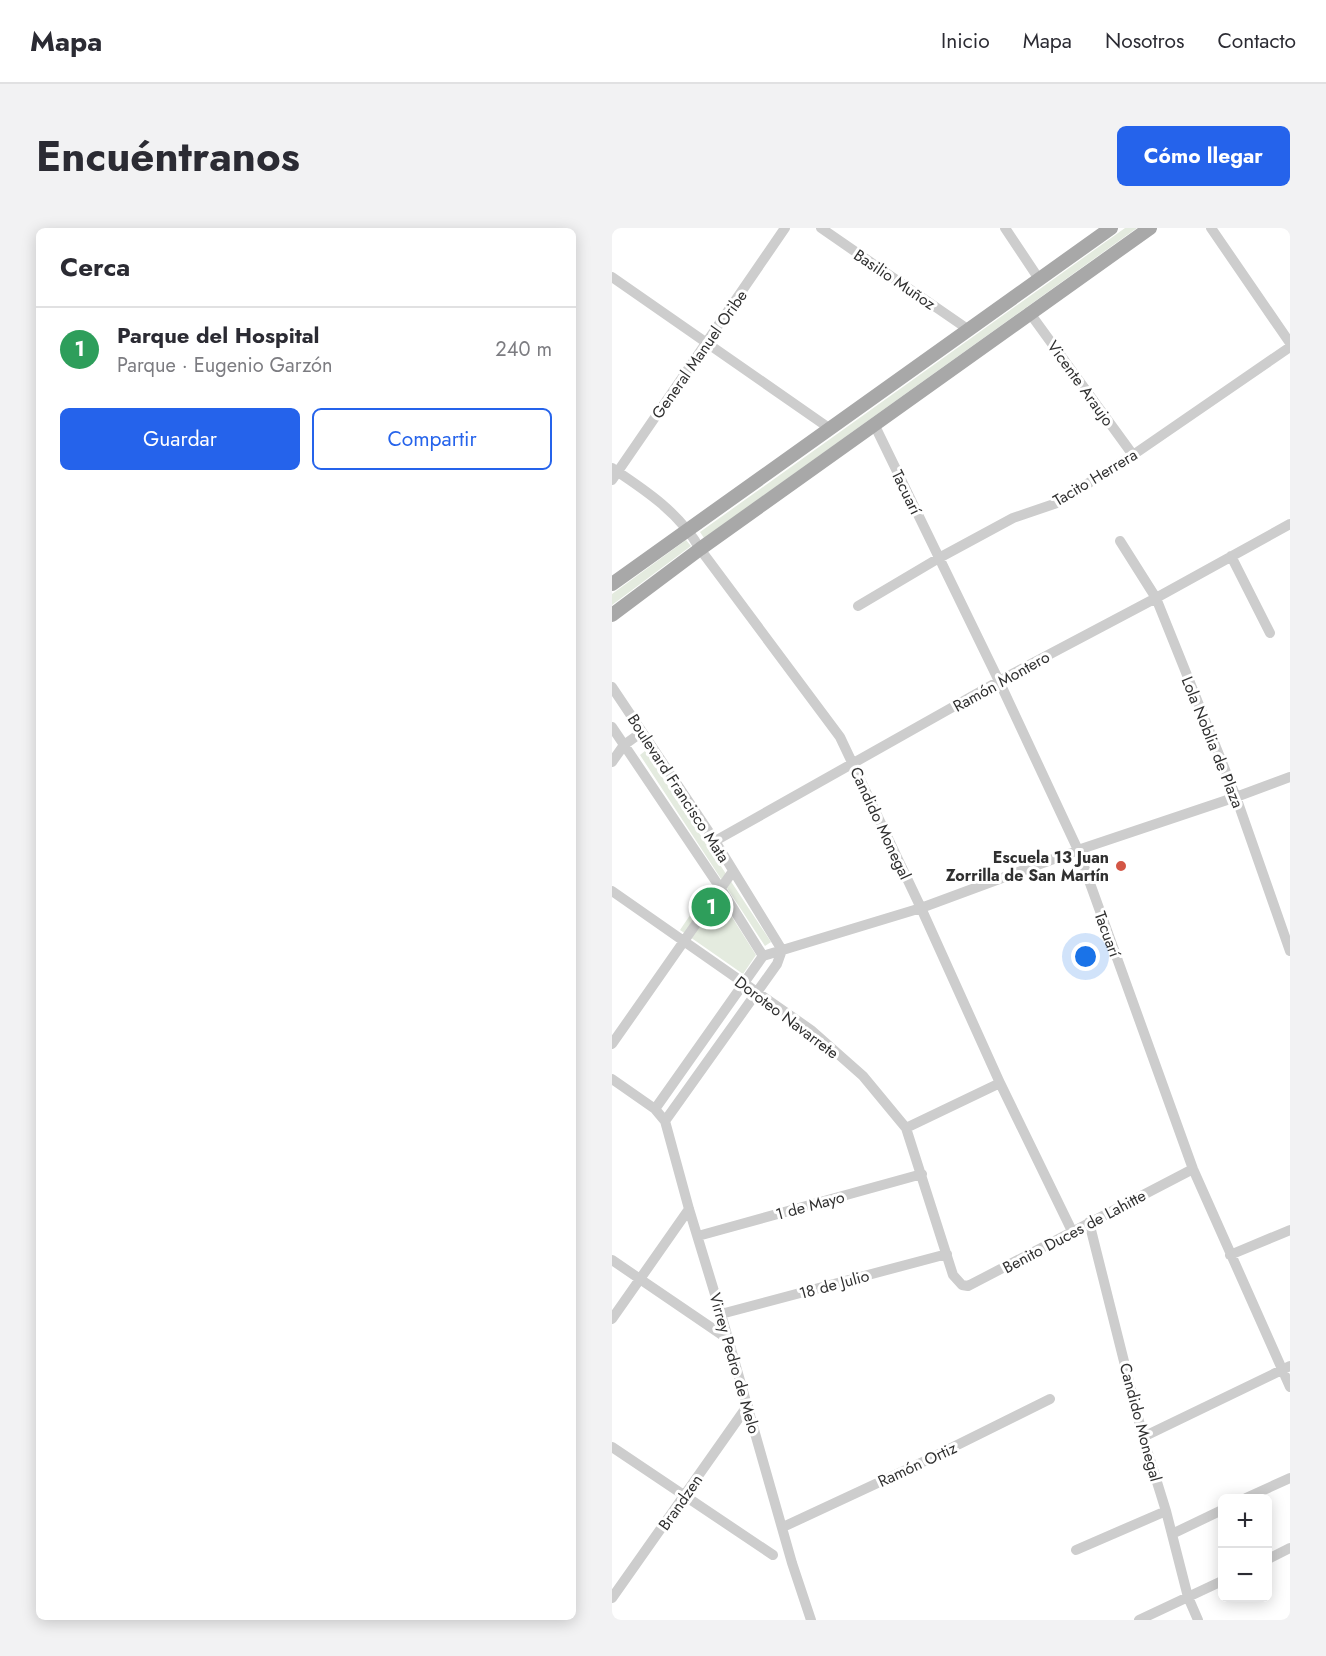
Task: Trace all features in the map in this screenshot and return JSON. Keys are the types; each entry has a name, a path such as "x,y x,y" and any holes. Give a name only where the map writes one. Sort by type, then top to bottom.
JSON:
{"main road":[{"path":"612,584 690,531 829,428 1111,228"},
{"path":"612,615 1029,312 1150,228"}],"street":[{"name":"General Manuel Oribe","path":"614,473 707,344 785,228"},
{"name":"Basilio Muñoz","path":"821,228 969,330"},
{"path":"1005,228 1039,279"},
{"path":"1211,228 1290,345"},
{"path":"612,277 829,428"},
{"name":"Vicente Araujo","path":"1029,312 1133,455"},
{"name":"Tacito Herrera","path":"858,606 1013,518 1057,503 1133,455 1290,345"},
{"name":"Tacuarí","path":"874,424 1078,850 1193,1169 1230,1256 1286,1367 1290,1387"},
{"name":"Candido Monegal","path":"614,473 672,512 690,531 700,549 840,737 1000,1083 1072,1232"},
{"name":"Ramón Montero","path":"715,841 999,681 1290,524"},
{"name":"Lola Noblia de Plaza","path":"1120,541 1156,598 1236,797 1290,951"},
{"path":"1231,556 1270,633"},
{"name":"Boulevard Francisco Mata","path":"612,687 715,841 782,951"},
{"name":"Boulevard Francisco Mata","path":"612,727 721,889 763,956"},
{"path":"612,762 624,745 642,732"},
{"path":"655,1109 763,956 921,908 1078,850 1290,777"},
{"path":"612,1044 733,872"},
{"name":"Doroteo Navarrete","path":"612,891 811,1030 863,1076 906,1128 956,1280"},
{"path":"666,1121 777,964 782,951"},
{"name":"Virrey Pedro de Melo","path":"612,1079 655,1109 666,1121 689,1209 811,1620"},
{"path":"906,1128 1000,1083"},
{"name":"Benito Duces de Lahitte","path":"956,1280 968,1286 1193,1169"},
{"name":"1 de Mayo","path":"698,1236 922,1174"},
{"path":"612,1319 689,1209"},
{"name":"Candido Monegal","path":"1089,1222 1143,1437 1166,1511 1188,1597 1198,1620"},
{"path":"1230,1256 1290,1230"},
{"name":"18 de Julio","path":"721,1314 947,1254"},
{"path":"612,1260 728,1339"},
{"path":"1143,1437 1286,1367"},
{"name":"Ramón Ortiz","path":"783,1527 927,1460 1050,1399"},
{"name":"Brandzen","path":"612,1598 748,1405"},
{"path":"612,1447 773,1555"},
{"path":"1255,1494 1290,1478"},
{"path":"1076,1550 1166,1511"},
{"path":"1172,1534 1218,1512"},
{"path":"1272,1557 1290,1548"},
{"path":"1139,1620 1218,1583"}],"shaded area":[{"path":"1125,228 1137,228 704,538 700,532"},
{"path":"686,540 691,546 612,605 612,594"},
{"path":"645,751 771,942 765,946 640,755"},
{"path":"711,884 756,955 743,974 680,930"}],"place":[{"name":"Escuela 13 Juan Zorrilla de San Martín","path":"1121,866"},
{"name":"Parque del Hospital","path":"711,907"}]}
